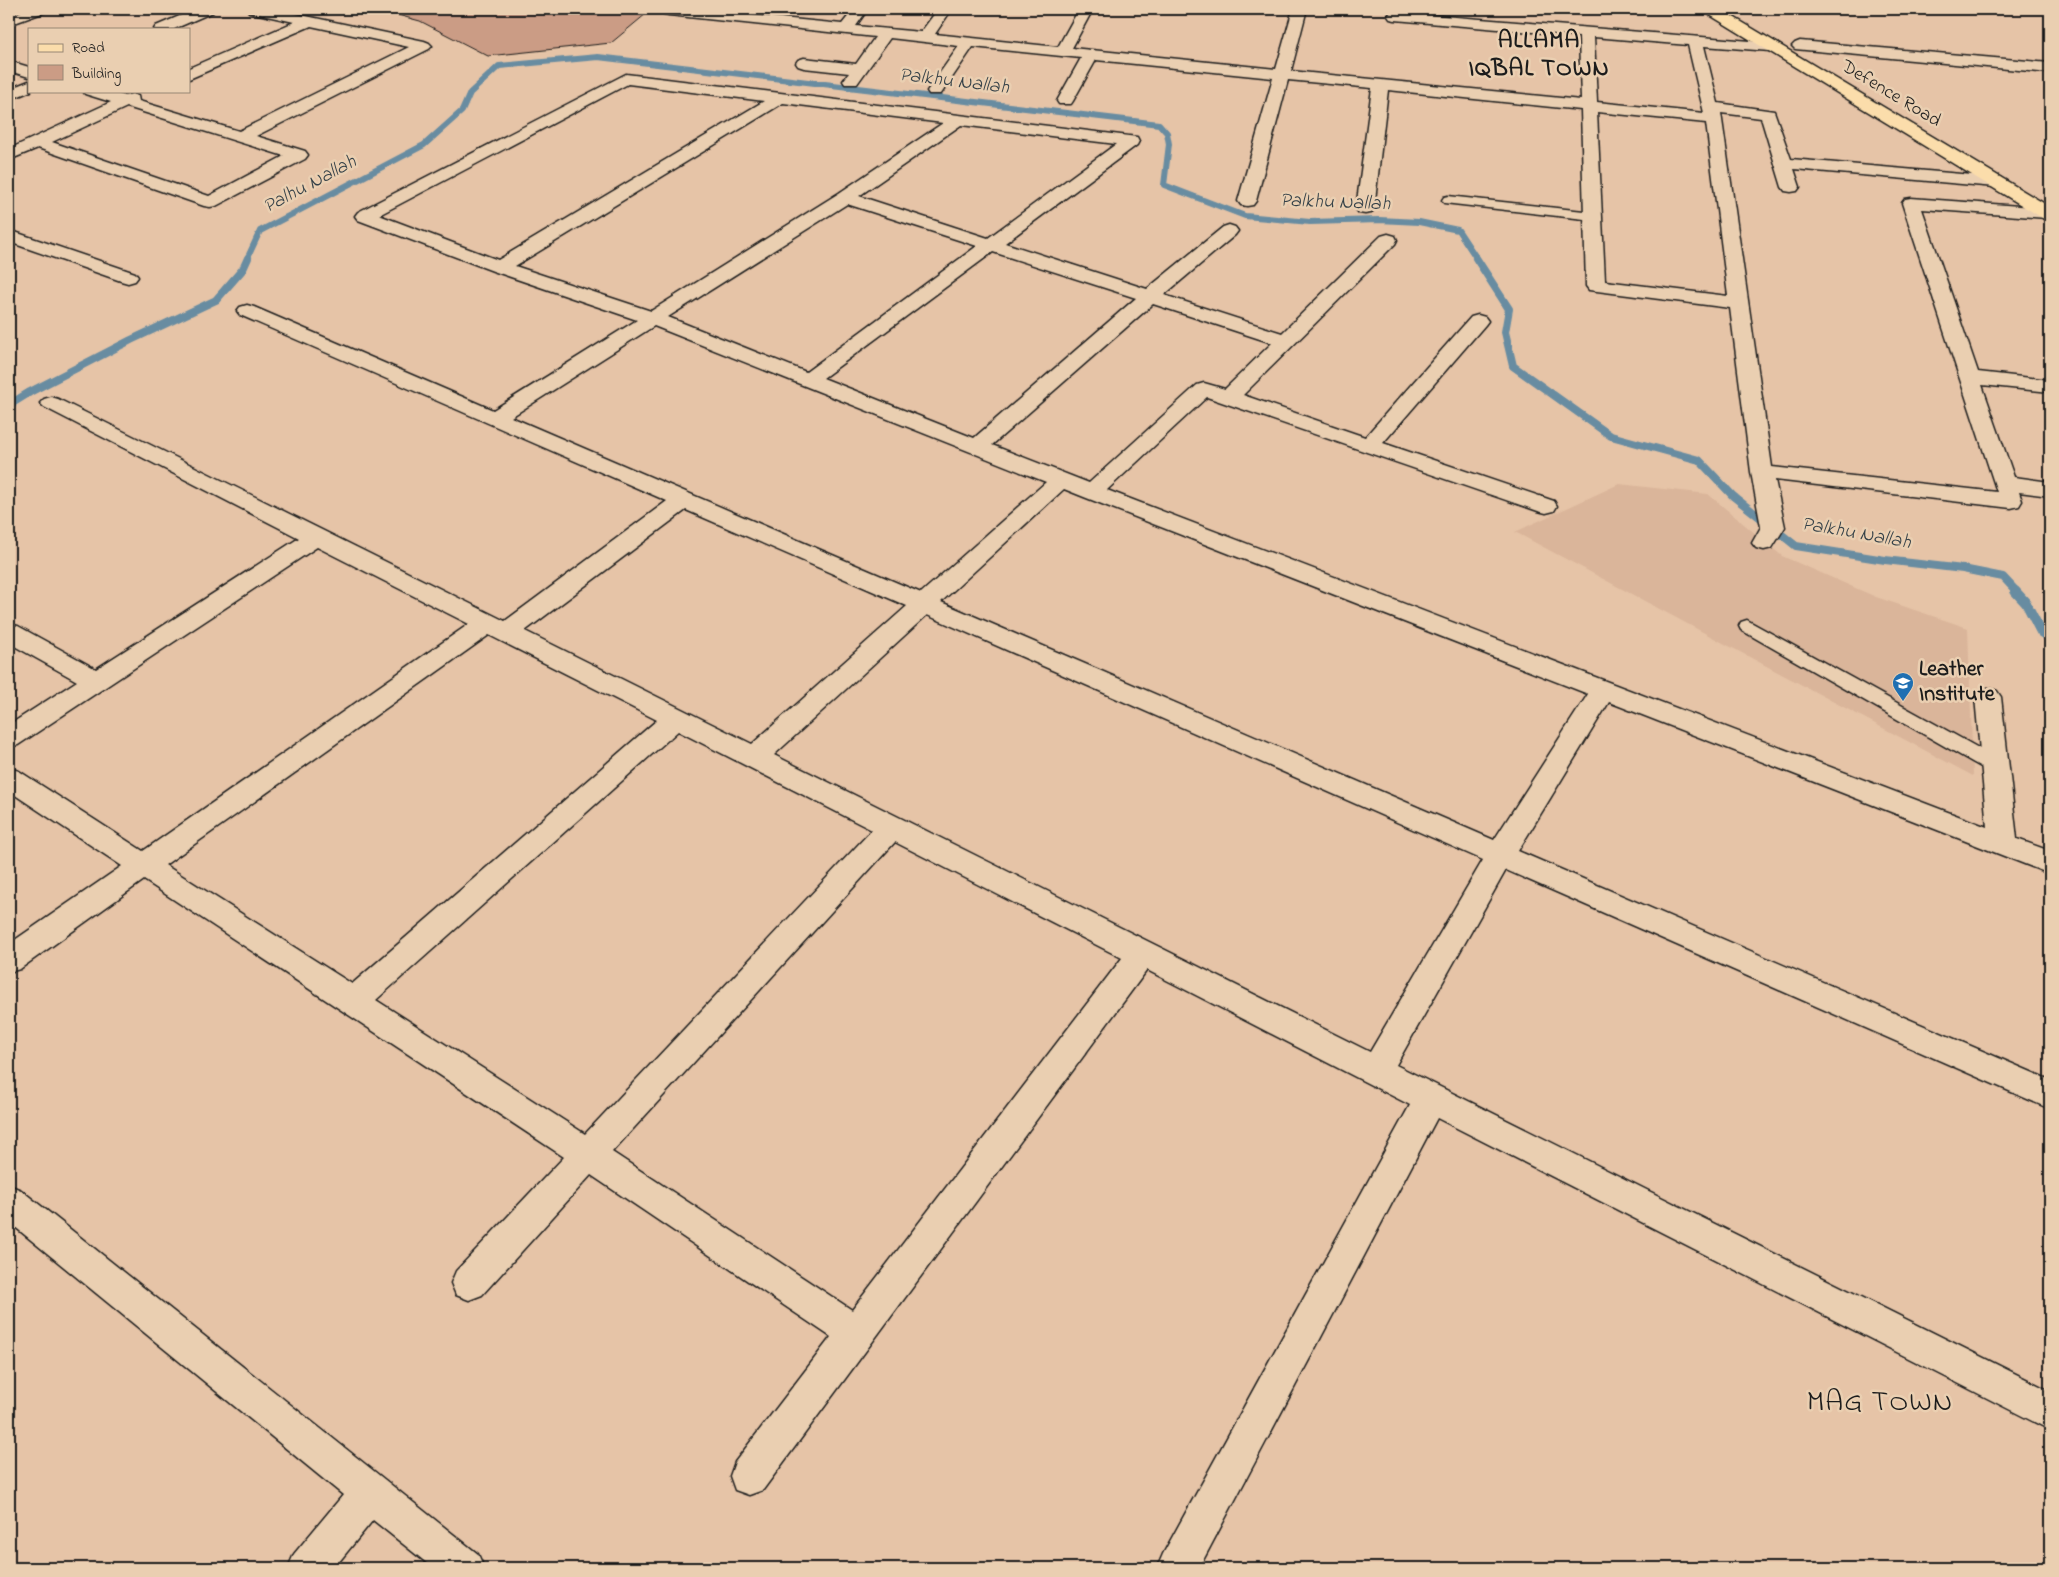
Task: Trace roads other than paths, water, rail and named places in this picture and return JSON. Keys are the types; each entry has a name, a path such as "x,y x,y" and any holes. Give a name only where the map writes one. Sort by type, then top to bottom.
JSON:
{"main road":[{"name":"Defence Road","path":"1710,9 1752,34 1800,46 1911,112"},
{"name":"Defence Road","path":"1736,9 1807,68 2048,214"},
{"path":"1807,68 1827,63"},
{"path":"1994,181 2020,177"}],"street":[{"path":"9,21 40,9"},
{"path":"163,28 208,9"},
{"path":"242,137 424,46 254,9"},
{"path":"671,9 669,11 1589,106 1768,114 1790,188"},
{"path":"846,29 861,9"},
{"path":"925,37 945,9"},
{"path":"1063,52 1086,9"},
{"path":"1247,201 1284,74 1300,9"},
{"path":"1394,16 1695,41 1771,38"},
{"path":"190,74 309,21"},
{"path":"1586,32 1596,286 1739,303"},
{"path":"804,63 855,75 886,33"},
{"path":"1695,41 1713,113 1762,472 1773,527 1764,543"},
{"path":"935,91 969,42"},
{"path":"1800,46 2050,68"},
{"path":"1066,101 1091,54"},
{"path":"9,66 28,72"},
{"path":"809,379 1131,141 626,79 364,216 500,267 652,318 1061,480 2050,863"},
{"path":"1365,209 1381,84"},
{"path":"9,95 28,86"},
{"path":"36,142 210,202 299,155 94,92"},
{"path":"9,155 148,92"},
{"path":"500,267 780,98"},
{"path":"495,418 845,197 958,120"},
{"path":"1783,163 1994,181"},
{"path":"845,197 1286,341"},
{"path":"1762,472 2011,501 1911,203 2048,214"},
{"path":"977,446 1149,297 1229,231"},
{"path":"9,236 128,277"},
{"path":"1228,398 1388,240"},
{"path":"247,311 2050,1095"},
{"path":"1369,445 1478,321"},
{"path":"1970,377 2050,386"},
{"path":"1092,492 1204,389 1546,506"},
{"path":"51,403 2050,1411"},
{"path":"755,757 1061,480"},
{"path":"2005,483 2050,489"},
{"path":"9,960 144,866 498,628 684,500"},
{"path":"9,738 317,537"},
{"path":"9,632 97,680"},
{"path":"1376,1070 1500,855 1604,690"},
{"path":"1988,697 2002,844"},
{"path":"353,1002 676,718"},
{"path":"9,778 588,1154 856,1334"},
{"path":"469,1283 892,827"},
{"path":"749,1476 1143,953"},
{"path":"1177,1568 1431,1098"},
{"path":"9,1202 464,1568"},
{"path":"308,1568 370,1493"}],"lane":[{"path":"1448,200 1594,216"},
{"path":"1747,626 1995,766"}],"waterway":[{"name":"Palkhu Nallah","path":"247,259 260,231 424,145 462,111 470,93 499,66 598,57 1159,124 1167,133 1169,144 1164,185 1245,216 1310,222 1379,220 1419,222 1458,230 1477,259"},
{"name":"Palhu Nallah","path":"9,405 30,392 131,340 216,300 243,269 248,258"},
{"name":"Palkhu Nallah","path":"1476,258 1509,309 1505,332 1513,366 1611,436 1699,460 1733,496 1796,546 1885,560 1963,569 2003,577 2017,592"},
{"name":"Palkhu Nallah","path":"2015,591 2026,603 2041,632 2050,638"}],"place":[{"name":"Leather Institute","path":"1903,702"}],"district":[{"name":"ALLAMA IQBAL TOWN","path":"1539,55"},
{"name":"MAG TOWN","path":"1880,1403"}]}
